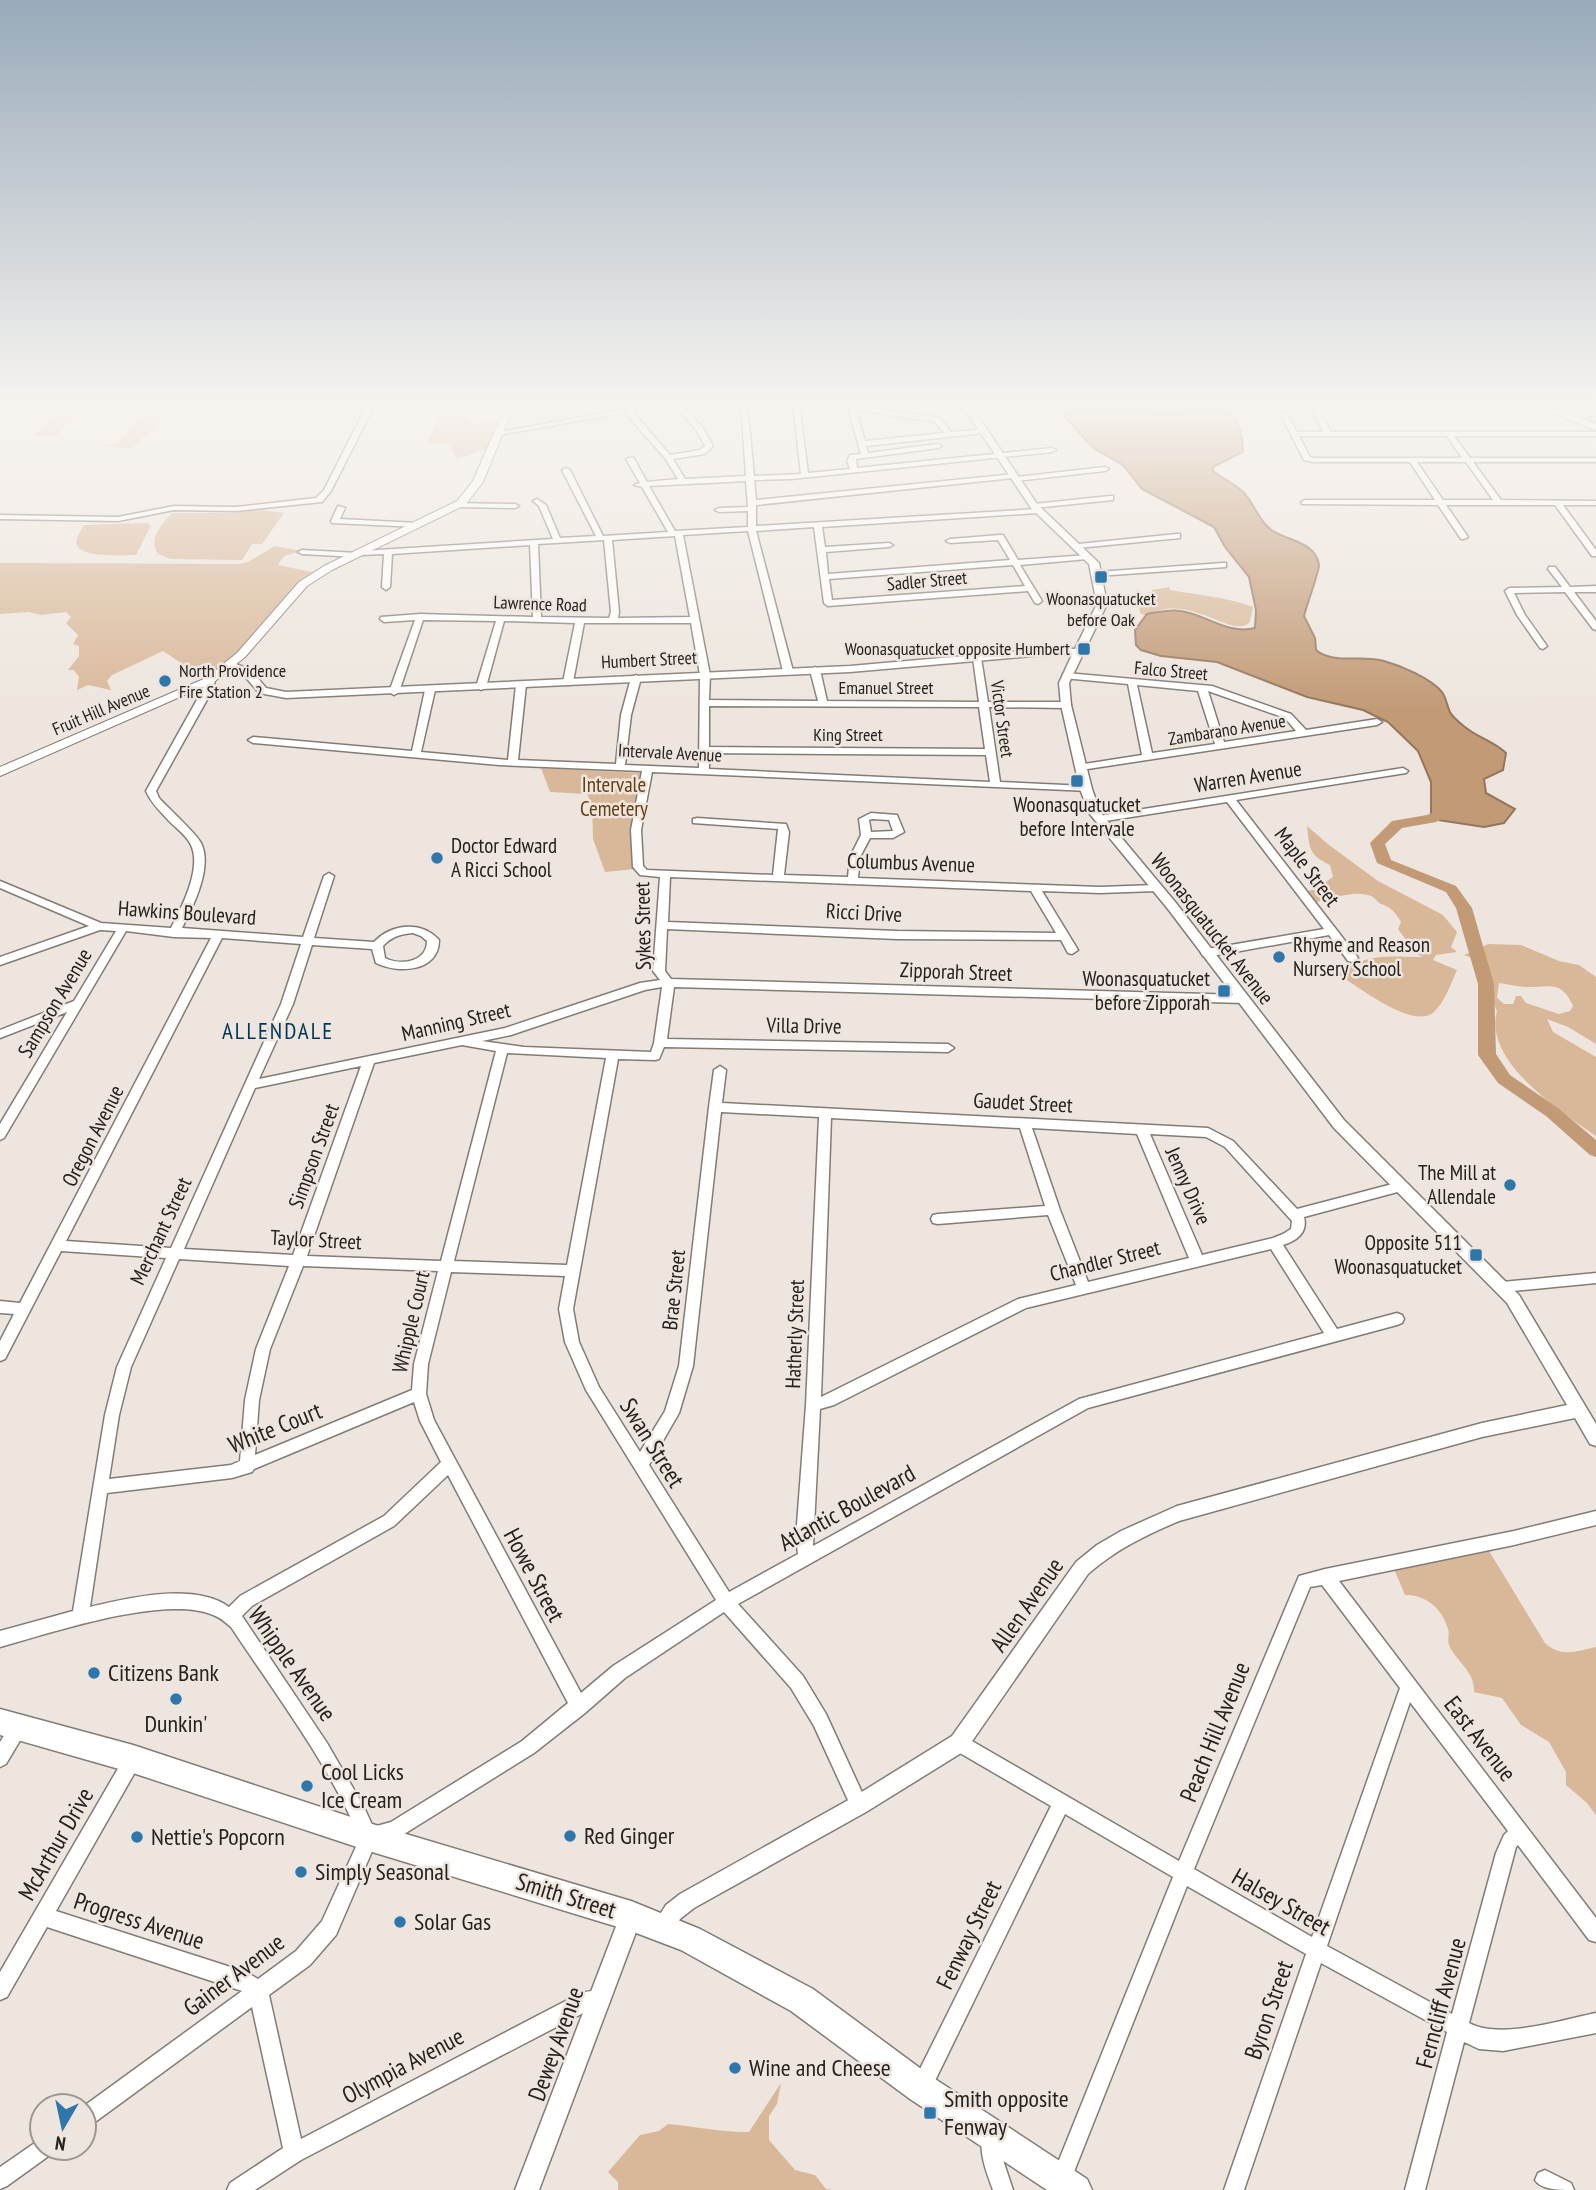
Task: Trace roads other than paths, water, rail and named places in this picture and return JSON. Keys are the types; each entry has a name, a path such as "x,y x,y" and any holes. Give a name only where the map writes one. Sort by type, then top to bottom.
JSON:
{"main road":[{"name":"Fruit Hill Avenue","path":"0,772 210,680 231,666 297,589 320,573 458,505"},
{"name":"Smith Street","path":"10,1724 133,1759 369,1837 663,1927 802,2000 921,2088 1068,2185"}],"street":[{"path":"0,517 111,520 174,508 242,509 275,505"},
{"path":"469,505 514,506"},
{"path":"542,505 558,542"},
{"path":"585,505 604,539 615,612 613,621"},
{"path":"656,505 676,534 696,620 705,675 704,772"},
{"path":"719,510 760,505"},
{"name":"Woonasquatucket Avenue","path":"1034,505 1078,546 1097,574 1102,604 1066,676 1066,705 1086,789 1099,819 1156,888 1326,1108 1521,1309 1596,1439"},
{"path":"302,552 360,554 558,542 818,525 1057,505"},
{"path":"1444,505 1464,537"},
{"path":"1560,505 1595,554"},
{"path":"752,506 751,529 788,671"},
{"path":"341,508 335,521 418,525"},
{"path":"818,525 824,577 1088,557"},
{"path":"1078,546 1177,536"},
{"path":"950,541 1000,537 1038,601"},
{"path":"534,543 537,619"},
{"path":"821,550 889,545"},
{"path":"386,587 388,552"},
{"path":"1097,574 1223,565"},
{"path":"1552,569 1596,627"},
{"name":"Sadler Street","path":"824,577 828,603 1028,588"},
{"path":"1508,592 1596,589"},
{"path":"1508,592 1543,646"},
{"path":"394,692 420,617"},
{"name":"Lawrence Road","path":"384,619 420,617 580,621 696,620"},
{"path":"481,687 501,618"},
{"path":"568,682 580,621"},
{"name":"Humbert Street","path":"231,666 247,672 262,691 278,695 394,692 815,670 1055,651 1079,652"},
{"name":"Victor Street","path":"977,658 995,785"},
{"path":"815,670 823,704"},
{"name":"Falco Street","path":"1066,676 1202,688 1288,716 1303,733"},
{"path":"620,768 626,715 636,678"},
{"path":"174,933 198,875 199,852 196,843 154,799 151,791 208,689 210,680"},
{"path":"1132,683 1148,758"},
{"path":"513,762 521,685"},
{"path":"1202,688 1220,746"},
{"path":"416,755 430,690"},
{"path":"190,691 197,705"},
{"name":"Emanuel Street","path":"705,704 1066,705"},
{"name":"Zambarano Avenue","path":"1081,767 1377,722"},
{"name":"Intervale Avenue","path":"253,740 416,755 647,770 1086,789"},
{"name":"King Street","path":"705,750 990,752"},
{"name":"Sykes Street","path":"647,770 636,830 638,867 644,873 665,874 659,971 668,983 660,1043"},
{"name":"Warren Avenue","path":"1099,819 1403,771"},
{"name":"Maple Street","path":"1231,800 1352,958"},
{"path":"697,821 782,826 784,832 778,878"},
{"path":"853,880 855,857 866,835"},
{"name":"Columbus Avenue","path":"665,874 1100,890 1156,888"},
{"name":"Merchant Street","path":"80,1618 112,1415 124,1367 287,1004 329,876"},
{"path":"0,884 99,926"},
{"path":"1034,887 1072,950"},
{"name":"Ricci Drive","path":"663,925 919,935 1063,937"},
{"name":"Hawkins Boulevard","path":"0,961 99,926 377,946"},
{"name":"Sampson Avenue","path":"0,1135 123,928"},
{"path":"413,930 430,936 434,945 430,954 420,962 398,966 380,960 377,946 391,934 413,930"},
{"path":"1207,953 1332,931"},
{"name":"Oregon Avenue","path":"0,1355 218,935"},
{"name":"Zipporah Street","path":"668,983 1242,999"},
{"name":"Manning Street","path":"250,1085 507,1032 644,986 668,983"},
{"path":"0,1034 79,1003"},
{"path":"459,1042 502,1049 652,1058 657,1055 660,1043"},
{"name":"Villa Drive","path":"660,1043 948,1048"},
{"name":"Whipple Court","path":"449,1464 422,1409 419,1394 421,1364 502,1049"},
{"name":"Swan Street","path":"612,1057 566,1309 568,1328 578,1362 726,1602 797,1682 820,1720 859,1805"},
{"name":"Simpson Street","path":"247,1466 256,1379 263,1349 298,1261 369,1062"},
{"name":"Brae Street","path":"640,1466 672,1413 686,1366 720,1070"},
{"name":"Gaudet Street","path":"715,1107 1199,1132 1223,1139 1296,1214"},
{"name":"Hatherly Street","path":"806,1557 804,1538 813,1405 825,1113"},
{"path":"1024,1122 1053,1210 1084,1287"},
{"name":"Jenny Drive","path":"1141,1128 1197,1260"},
{"path":"1296,1214 1400,1187"},
{"path":"938,1219 1053,1210"},
{"name":"Chandler Street","path":"813,1405 829,1401 1014,1307 1084,1287 1294,1236 1298,1231 1299,1220 1296,1214"},
{"path":"1274,1243 1334,1336"},
{"name":"Taylor Street","path":"57,1246 298,1261 572,1271"},
{"path":"1502,1287 1595,1279"},
{"path":"0,1307 24,1309"},
{"name":"Atlantic Boulevard","path":"369,1837 395,1830 528,1746 637,1659 726,1602 1084,1403 1397,1319"},
{"name":"White Court","path":"101,1487 216,1474 247,1466 419,1394"},
{"name":"Allen Avenue","path":"663,1927 673,1912 687,1901 859,1805 959,1743 1082,1568 1097,1554 1137,1530 1177,1514 1469,1434 1579,1410"},
{"path":"231,1615 246,1601 389,1521 449,1464"},
{"name":"Howe Street","path":"449,1464 579,1707"},
{"name":"Peach Hill Avenue","path":"1068,2185 1183,1874 1302,1587 1310,1578 1514,1538 1596,1518"},
{"name":"East Avenue","path":"1325,1576 1596,1933"},
{"name":"Whipple Avenue","path":"0,1639 80,1618 169,1600 205,1603 231,1615 321,1749 369,1837"},
{"name":"Byron Street","path":"1234,2190 1409,1688"},
{"path":"0,1758 10,1724"},
{"name":"Halsey Street","path":"959,1743 1316,1950 1479,2039 1503,2041 1596,2023"},
{"name":"McArthur Drive","path":"0,1990 133,1759"},
{"name":"Fenway Street","path":"921,2088 1061,1804"},
{"name":"Ferncliff Avenue","path":"1415,2190 1505,1853 1510,1841 1520,1832"},
{"name":"Gainer Avenue","path":"98,2108 303,1958 329,1928 369,1837"},
{"name":"Progress Avenue","path":"43,1916 246,1982 258,1990"},
{"name":"Dewey Avenue","path":"527,2190 631,1916"},
{"path":"258,1990 294,2153"},
{"name":"Olympia Avenue","path":"237,2190 294,2153 586,2001 600,2001"},
{"path":"991,2136 994,2163 1003,2190"},
{"path":"0,2179 28,2159"},
{"path":"1545,2180 1564,2190"}],"waterway":[{"path":"1452,809 1431,819 1397,824 1377,843 1384,863 1451,889 1464,908 1486,984 1487,1055 1504,1079 1552,1112 1596,1150"}],"place":[{"name":"Woonasquatucket before Oak","path":"1101,577"},
{"name":"Woonasquatucket opposite Humbert","path":"1084,649"},
{"name":"North Providence Fire Station 2","path":"165,681"},
{"name":"Woonasquatucket before Intervale","path":"1077,781"},
{"name":"Doctor Edward A Ricci School","path":"437,858"},
{"name":"Rhyme and Reason Nursery School","path":"1279,957"},
{"name":"Woonasquatucket before Zipporah","path":"1224,991"},
{"name":"The Mill at Allendale","path":"1510,1185"},
{"name":"Opposite 511 Woonasquatucket","path":"1476,1255"},
{"name":"Citizens Bank","path":"94,1673"},
{"name":"Dunkin'","path":"176,1699"},
{"name":"Cool Licks Ice Cream","path":"307,1786"},
{"name":"Red Ginger","path":"570,1836"},
{"name":"Nettie's Popcorn","path":"137,1837"},
{"name":"Simply Seasonal","path":"301,1872"},
{"name":"Solar Gas","path":"400,1922"},
{"name":"Wine and Cheese","path":"735,2068"},
{"name":"Smith opposite Fenway","path":"930,2113"}],"district":[{"name":"ALLENDALE","path":"278,1031"}],"park label":[{"name":"Intervale Cemetery","path":"614,797"}]}
